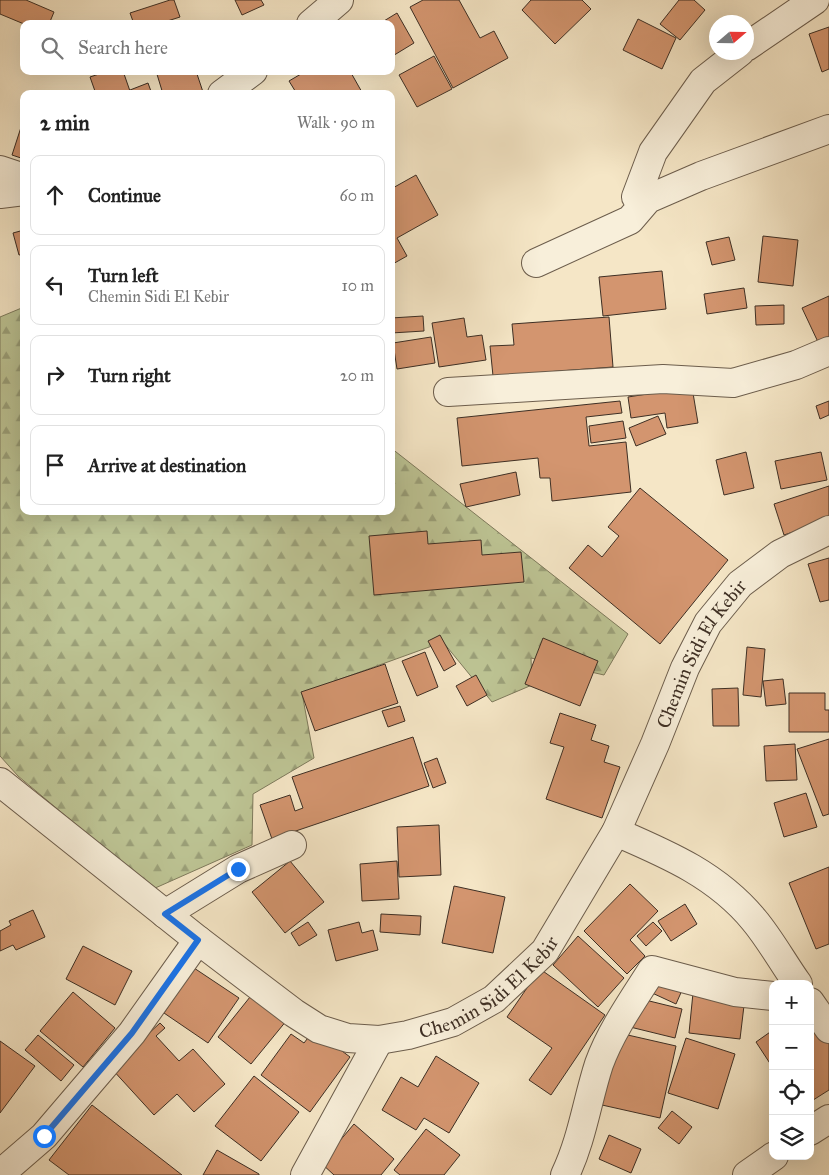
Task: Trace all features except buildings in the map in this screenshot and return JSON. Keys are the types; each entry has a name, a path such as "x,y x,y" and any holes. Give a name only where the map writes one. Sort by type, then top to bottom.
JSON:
{"street":[{"path":"316,20 339,0"},
{"path":"754,42 815,0"},
{"path":"648,199 636,197 653,152 703,81 730,60"},
{"path":"227,90 248,75"},
{"path":"536,263 630,220 648,199 701,176 829,129"},
{"path":"0,170 20,177"},
{"path":"0,194 20,192"},
{"path":"448,392 663,379 732,383 796,365 829,351"},
{"name":"Chemin Sidi El Kebir","path":"0,782 198,940 294,1013 319,1029 348,1038 379,1040 408,1035 453,1022 494,999 545,951 616,832 655,744 685,668 708,624 740,584 780,554 829,530"},
{"path":"616,832 682,861 721,887 754,920 795,980"},
{"path":"165,914 238,869 292,845"},
{"path":"0,1174 44,1136 132,1033 198,940"},
{"path":"565,1175 576,1153 600,1064 622,1017 652,970 735,992 769,996"},
{"path":"814,1008 829,1029"},
{"path":"305,1175 379,1040"},
{"path":"814,1128 829,1118"},
{"path":"747,1175 769,1160"}],"green space":[{"path":"20,309 20,515 395,515 395,451 628,634 604,675 531,658 532,685 492,702 443,642 302,693 314,758 253,794 252,845 153,889 18,776 0,756 0,317"}],"route":[{"path":"44,1136 132,1033 198,940 165,914 238,869"}]}
